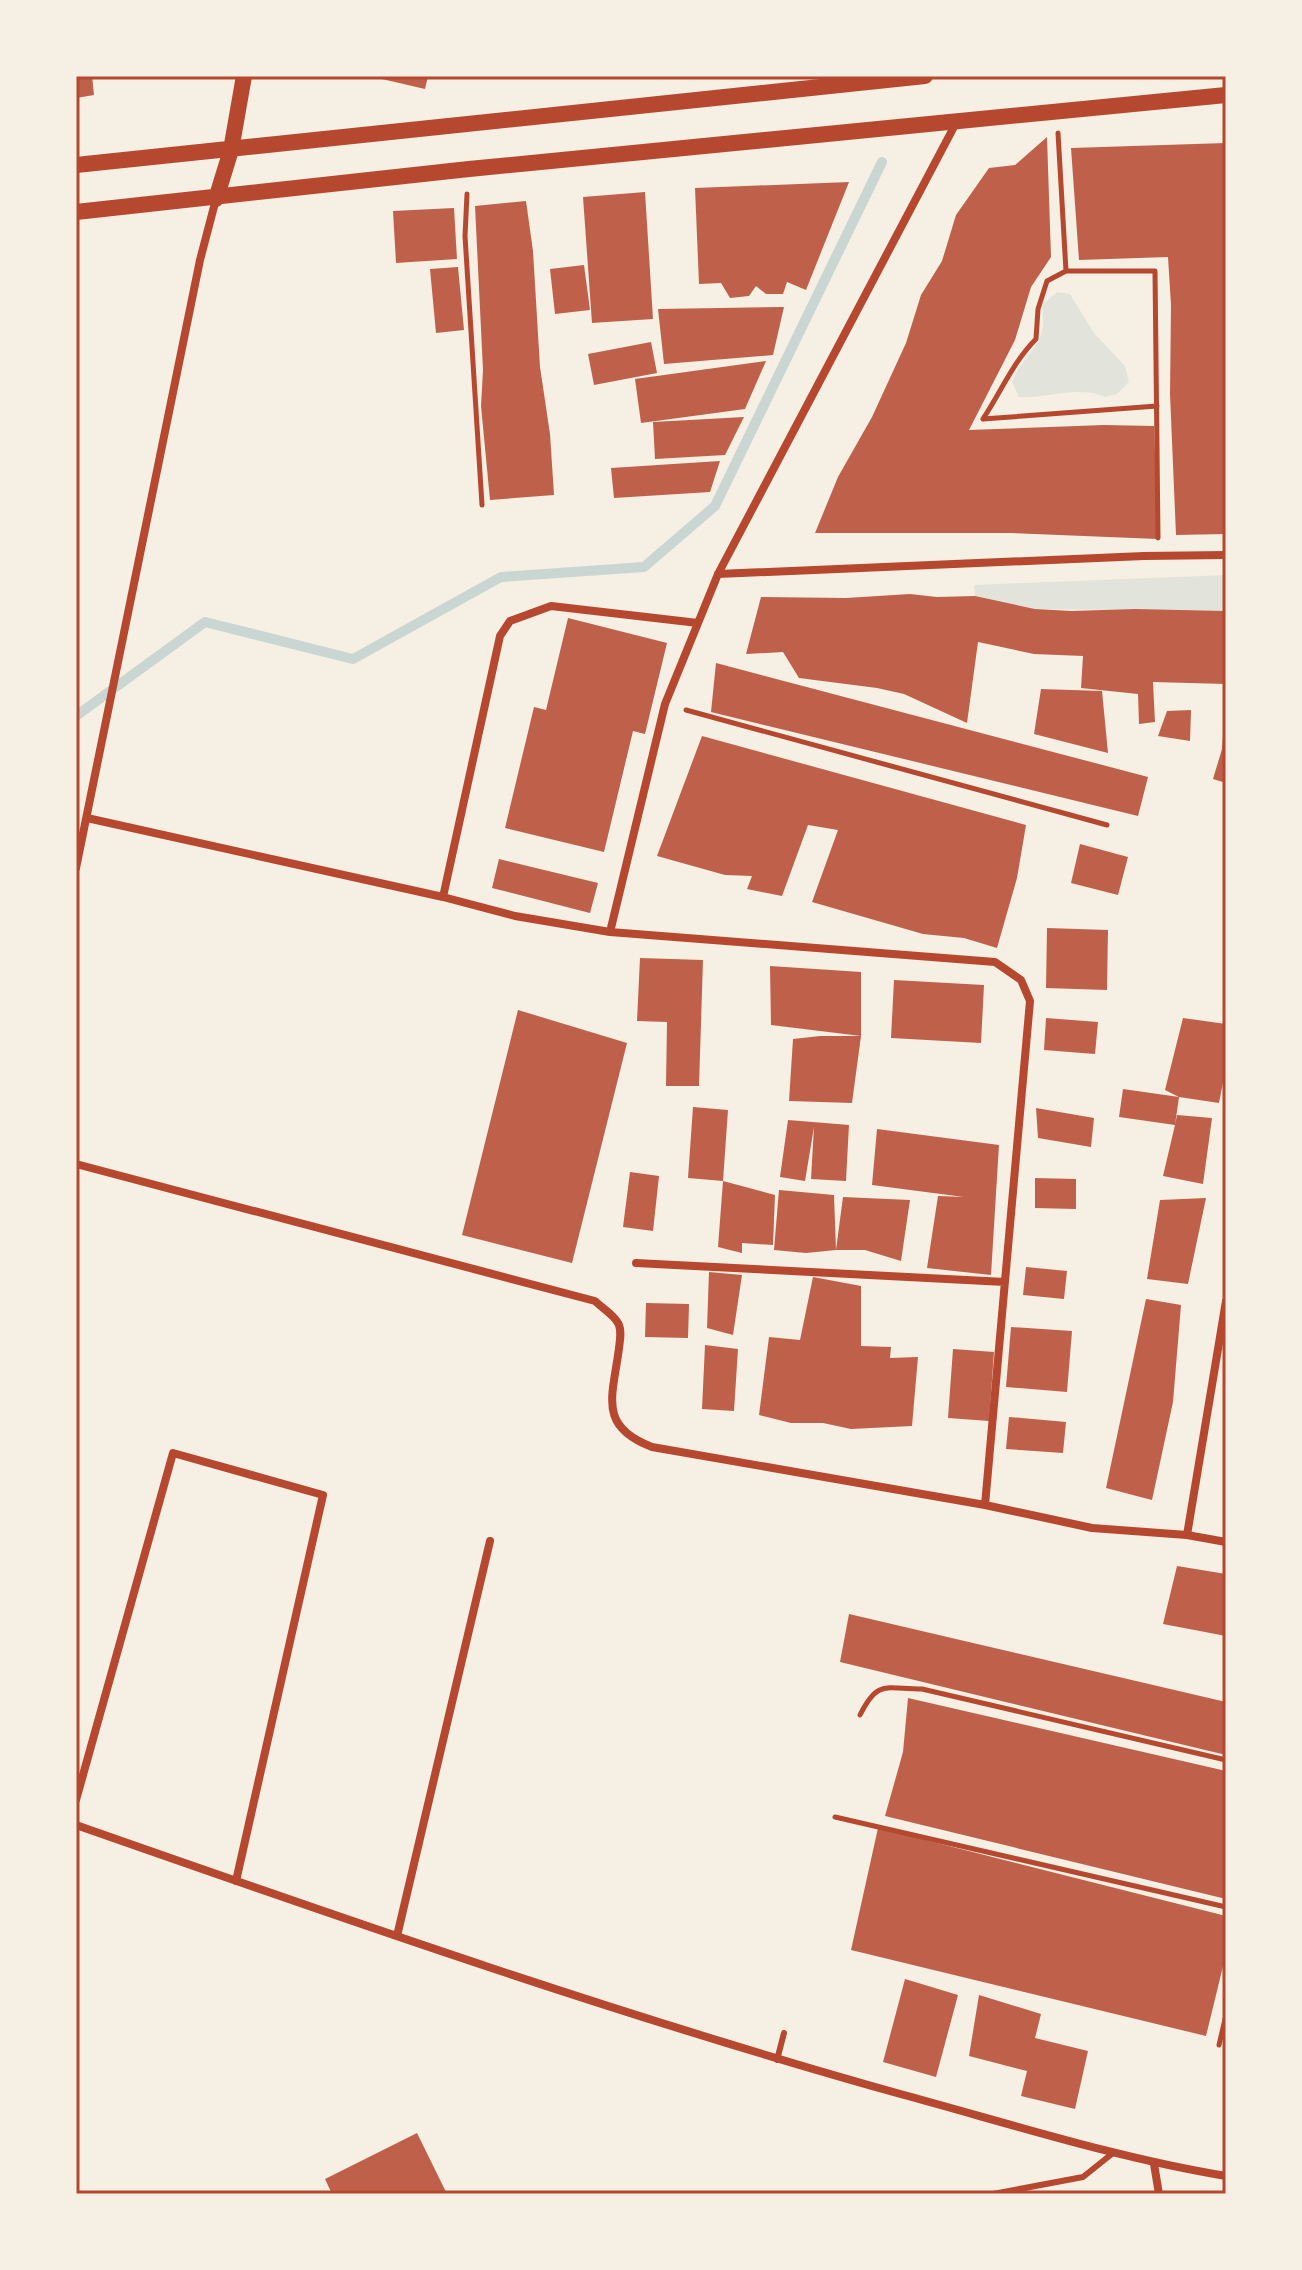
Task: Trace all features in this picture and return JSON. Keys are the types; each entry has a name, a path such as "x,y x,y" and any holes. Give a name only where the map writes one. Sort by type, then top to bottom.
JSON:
{"main road":[{"path":"216,199 231,150 244,76"},
{"path":"76,165 925,76"},
{"path":"76,212 469,169 1226,95"}],"street":[{"path":"610,932 665,704 718,574 956,123"},
{"path":"76,868 200,260 216,199"},
{"path":"718,574 1226,555"},
{"path":"443,897 500,636 510,621 551,606 698,623"},
{"path":"87,818 443,897 515,916 610,932 995,962 1021,980 1030,1001 985,1505"},
{"path":"76,1164 595,1301 618,1321 620,1335 611,1409 614,1417 631,1439 652,1447 985,1505 1092,1528 1187,1535 1226,1542"},
{"path":"636,1263 1005,1282"},
{"path":"1187,1535 1226,1301"},
{"path":"76,1800 173,1453 323,1495 236,1881"},
{"path":"397,1936 490,1541"},
{"path":"76,1825 569,1995 777,2060 1154,2164 1226,2176"},
{"path":"1154,2164 1159,2194"}],"lane":[{"path":"777,2060 784,2033"},
{"path":"993,2194 1083,2177 1113,2153"}],"path":[{"path":"1056,112 1066,271"},
{"path":"469,169 465,236 482,505"},
{"path":"1157,406 983,419 1004,388 1019,357 1036,339 1038,309 1047,281 1066,271 1155,271 1157,406 1157,556"},
{"path":"665,704 1107,825"},
{"path":"860,1715 871,1694 880,1689 922,1689 1226,1760"},
{"path":"835,1817 1226,1907"},
{"path":"1219,2045 1226,2015"}],"shaded area":[{"path":"1057,292 1070,294 1094,333 1125,366 1129,382 1117,394 1105,397 1073,392 1019,397 1012,382 1039,340 1042,305"},
{"path":"1226,575 1226,611 1035,609 975,596 974,585"}],"building":[{"path":"76,76 92,76 94,95 76,98"},
{"path":"369,76 428,76 425,89"},
{"path":"1047,137 1051,257 1031,287 1015,340 969,430 1154,426 1158,539 1011,533 815,533 838,477 872,417 906,343 921,295 942,261 956,215 989,168 1015,165"},
{"path":"1226,143 1226,534 1176,535 1168,257 1079,260 1071,148"},
{"path":"849,182 806,290 787,282 783,294 766,294 756,286 749,296 730,298 721,283 699,284 695,188"},
{"path":"645,192 653,319 592,323 583,197"},
{"path":"526,201 554,495 490,500 481,406 483,370 475,206"},
{"path":"454,208 457,259 396,263 393,211"},
{"path":"584,265 590,310 555,314 550,269"},
{"path":"458,267 464,330 436,333 430,269"},
{"path":"784,307 773,355 664,364 658,309"},
{"path":"651,342 657,373 594,385 588,354"},
{"path":"766,361 745,409 641,423 635,379"},
{"path":"744,417 725,455 655,459 653,422"},
{"path":"720,461 710,492 614,498 611,468"},
{"path":"910,594 975,596 1035,609 1071,611 1226,611 1226,684 1153,682 1155,722 1139,724 1138,694 1081,688 1083,656 1034,654 978,642 967,723 904,694 799,678 783,652 746,654 761,597 846,598"},
{"path":"568,618 667,643 645,734 633,731 604,852 505,828 534,707 546,710"},
{"path":"716,663 1148,777 1138,816 711,712"},
{"path":"1041,689 1102,691 1108,753 1034,734"},
{"path":"1191,710 1190,741 1158,736 1167,711"},
{"path":"1224,720 1226,783 1213,779 1222,749"},
{"path":"702,736 1026,825 1017,878 997,948 964,938 923,934 812,902 838,830 808,825 782,896 747,889 752,876 725,875 657,856"},
{"path":"1080,844 1128,857 1118,895 1071,883"},
{"path":"499,859 598,883 590,913 492,888"},
{"path":"1047,928 1108,930 1107,990 1046,988"},
{"path":"640,958 703,960 699,1086 666,1086 667,1022 637,1021"},
{"path":"770,966 861,972 861,1036 771,1025"},
{"path":"894,980 984,985 981,1043 891,1038"},
{"path":"518,1010 627,1043 572,1263 462,1235"},
{"path":"1046,1018 1098,1022 1095,1054 1044,1050"},
{"path":"1183,1018 1226,1024 1226,1067 1219,1103 1179,1097 1165,1090"},
{"path":"861,1036 852,1103 789,1101 793,1039"},
{"path":"1123,1089 1179,1097 1175,1125 1119,1117"},
{"path":"693,1107 728,1110 723,1181 688,1178"},
{"path":"1036,1108 1094,1118 1091,1147 1038,1138"},
{"path":"1177,1115 1212,1118 1203,1184 1163,1176"},
{"path":"788,1120 849,1125 846,1181 811,1179 814,1127 805,1181 780,1177"},
{"path":"877,1129 999,1145 991,1275 927,1268 938,1196 964,1197 872,1185"},
{"path":"630,1172 659,1176 653,1231 623,1227"},
{"path":"1035,1178 1076,1179 1076,1209 1035,1208"},
{"path":"723,1181 775,1195 773,1245 742,1243 742,1253 718,1247"},
{"path":"779,1190 834,1195 836,1250 806,1253 774,1250"},
{"path":"843,1197 910,1200 901,1261 865,1250 836,1250"},
{"path":"1206,1198 1188,1284 1147,1279 1160,1200"},
{"path":"1026,1267 1067,1271 1064,1299 1023,1295"},
{"path":"709,1272 742,1275 733,1335 707,1328"},
{"path":"813,1277 861,1286 861,1346 891,1347 890,1358 918,1357 912,1426 851,1429 823,1423 791,1423 759,1415 769,1337 800,1340"},
{"path":"1146,1299 1181,1305 1173,1402 1152,1500 1106,1488"},
{"path":"646,1303 689,1304 688,1338 645,1337"},
{"path":"1011,1327 1072,1331 1067,1392 1006,1387"},
{"path":"705,1345 738,1349 734,1411 702,1409"},
{"path":"953,1349 994,1352 989,1421 948,1418"},
{"path":"1009,1417 1066,1422 1063,1453 1006,1449"},
{"path":"1177,1566 1226,1574 1226,1636 1163,1624"},
{"path":"849,1614 1226,1702 1226,1755 840,1662"},
{"path":"908,1698 1226,1771 1226,1899 885,1816 903,1752"},
{"path":"878,1828 1226,1916 1226,1954 1206,2036 851,1950"},
{"path":"905,1979 958,1995 936,2077 883,2062"},
{"path":"979,1995 1041,2014 1035,2038 1088,2051 1075,2109 1021,2096 1027,2071 969,2056"},
{"path":"417,2133 447,2194 332,2194 325,2179"}],"waterway":[{"path":"76,716 205,622 353,659 501,577 644,567 715,506 882,162"}]}
